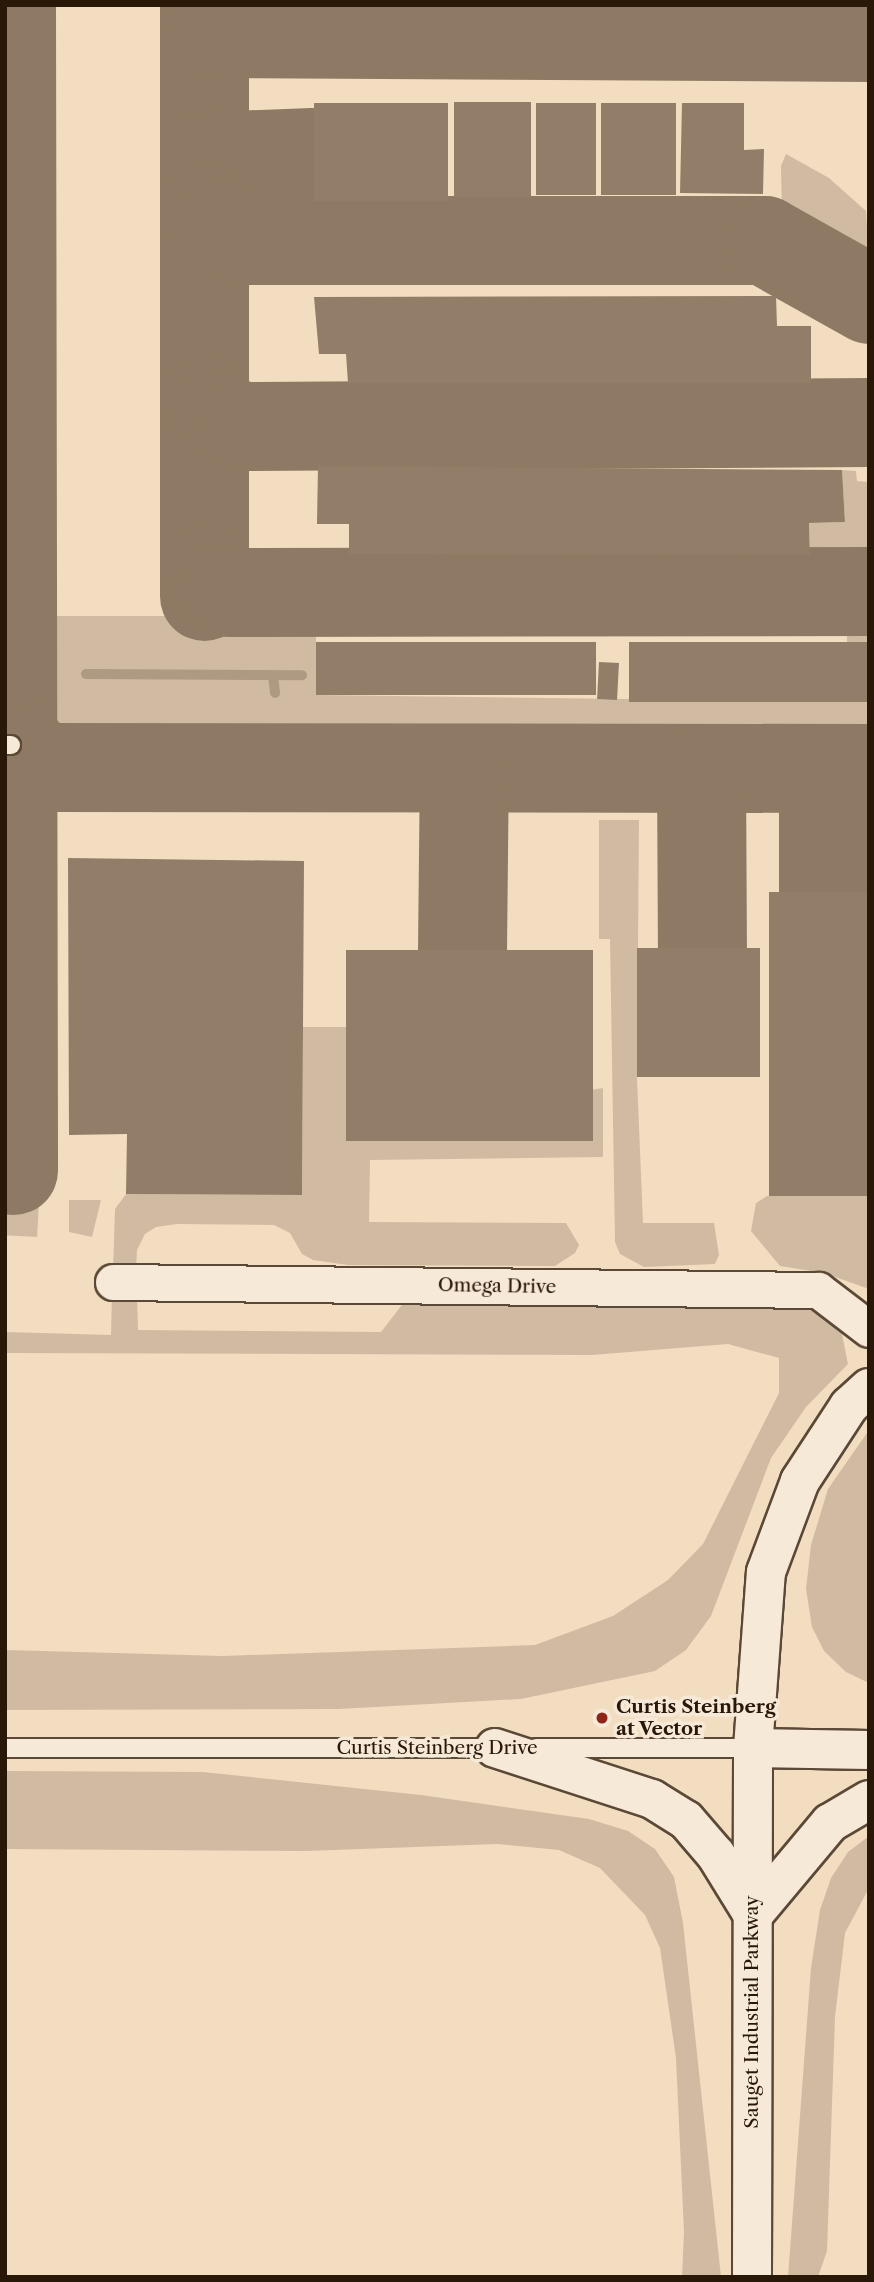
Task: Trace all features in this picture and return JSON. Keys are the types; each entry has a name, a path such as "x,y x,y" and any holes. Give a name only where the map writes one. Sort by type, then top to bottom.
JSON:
{"street":[{"name":"Omega Drive","path":"113,1282 818,1290 869,1329"},
{"name":"Sauget Industrial Parkway","path":"752,2277 753,1748 766,1572 800,1481 849,1406 869,1388"},
{"path":"495,1748 652,1799 685,1820 716,1855 753,1915 830,1823 869,1800"},
{"name":"Curtis Steinberg Drive","path":"753,1748 869,1750"}],"lane":[{"name":"Curtis Steinberg Drive","path":"5,1748 753,1748"}],"shaded area":[{"path":"786,154 829,178 866,211 869,259 782,213 781,166"},
{"path":"842,470 856,471 857,481 869,482 869,569 811,571 809,523 845,522"},
{"path":"847,614 869,614 869,642 847,642"},
{"path":"40,616 316,616 316,695 869,702 869,725 51,724"},
{"path":"599,820 639,820 637,1078 643,1223 714,1223 719,1255 715,1264 644,1267 620,1254 615,1242 610,939 599,939"},
{"path":"303,1027 347,1027 589,1137 591,1090 603,1088 603,1157 370,1160 369,1222 566,1223 579,1245 575,1253 555,1266 348,1265 313,1260 302,1254 290,1233 274,1225 177,1224 156,1227 145,1234 137,1250 136,1271 113,1271 115,1209 126,1194 302,1195"},
{"path":"767,1196 869,1196 869,1289 824,1273 780,1266 751,1231 756,1203"},
{"path":"5,1199 39,1201 37,1237 5,1235"},
{"path":"69,1200 101,1200 92,1237 69,1232"},
{"path":"112,1293 137,1294 138,1330 381,1332 405,1301 770,1302 809,1309 828,1321 842,1334 848,1364 806,1407 771,1458 711,1616 686,1650 655,1671 521,1699 339,1709 5,1710 5,1650 223,1656 535,1645 613,1616 668,1580 703,1544 779,1393 779,1358 728,1344 592,1355 5,1353 5,1332 111,1335"},
{"path":"869,1430 869,1683 846,1672 824,1651 812,1627 806,1589 811,1545 828,1489"},
{"path":"5,1771 203,1772 421,1795 589,1819 628,1831 655,1849 674,1877 683,1923 721,2277 682,2277 684,2232 676,2058 660,1948 645,1915 600,1868 559,1850 498,1844 306,1851 5,1849"},
{"path":"869,1836 869,1888 845,1933 835,2017 827,2251 818,2277 788,2277 811,1968 820,1910 831,1878 848,1852"}],"building":[{"path":"454,102 531,102 531,197 454,197"},
{"path":"314,103 448,103 448,201 314,201"},
{"path":"536,103 596,103 596,195 536,195"},
{"path":"601,103 676,103 676,195 601,195"},
{"path":"682,103 744,103 744,150 764,149 763,194 680,193"},
{"path":"776,296 777,326 811,326 811,383 348,383 346,354 319,354 314,297"},
{"path":"318,466 842,470 845,522 809,523 810,555 349,554 349,524 317,524"},
{"path":"316,642 596,642 596,695 316,695"},
{"path":"629,642 869,642 869,702 629,702"},
{"path":"599,662 619,663 617,700 597,699"},
{"path":"68,858 304,861 302,1195 126,1194 127,1134 69,1135"},
{"path":"769,892 869,892 869,1196 769,1196"},
{"path":"637,948 760,948 760,1077 637,1077"},
{"path":"346,950 593,950 593,1141 346,1141"}],"waterway":[{"path":"86,674 302,675"},
{"path":"273,676 275,693"}],"taxiway":[{"path":"11,5 13,1170"},
{"path":"204,5 204,596"},
{"path":"204,33 869,37"},
{"path":"205,156 312,152"},
{"path":"205,207 217,225 243,240 764,240 869,299"},
{"path":"205,398 216,414 240,426 869,422"},
{"path":"205,568 218,588 231,592 869,591"},
{"path":"11,730 25,753 46,767 869,768"},
{"path":"823,768 823,892"},
{"path":"701,769 702,949"},
{"path":"462,950 464,770"}],"place":[{"name":"Curtis Steinberg at Vector","path":"602,1718"}]}
